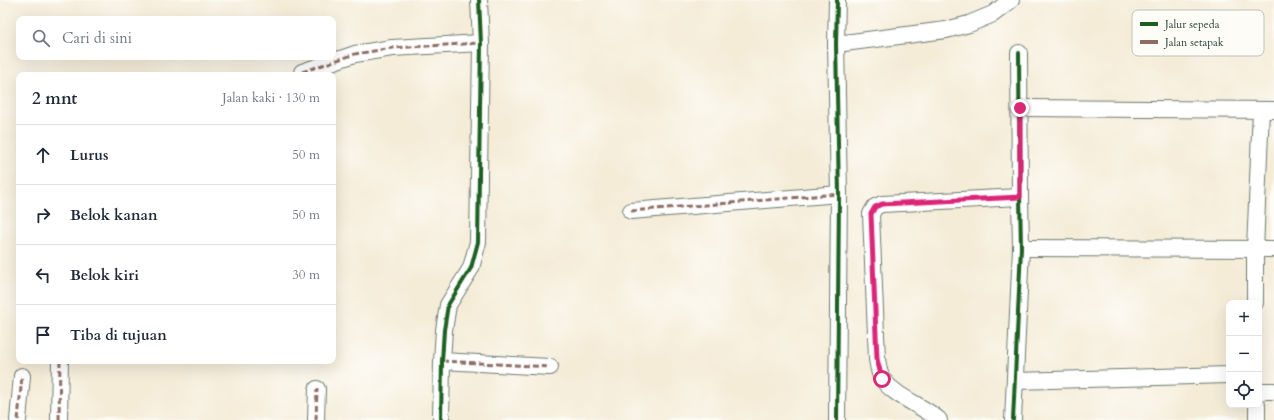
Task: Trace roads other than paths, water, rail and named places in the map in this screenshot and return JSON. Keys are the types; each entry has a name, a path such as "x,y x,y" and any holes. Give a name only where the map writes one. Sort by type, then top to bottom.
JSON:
{"street":[{"path":"441,420 442,360 444,330 448,305 471,268 478,242 481,43 478,0"},
{"path":"837,0 836,44 839,194 837,420"},
{"path":"836,44 946,30 969,24 993,14 1011,0"},
{"path":"302,72 355,54 392,48 481,43"},
{"path":"1013,420 1021,248 1019,53"},
{"path":"1020,108 1268,110 1255,249 1255,300"},
{"path":"631,211 839,194"},
{"path":"939,420 932,414 898,394 882,379 877,359 871,214 875,207 882,204 1020,197"},
{"path":"1021,248 1274,249"},
{"path":"442,360 550,367"},
{"path":"59,420 60,364"},
{"path":"1015,381 1226,375"},
{"path":"18,420 22,376"},
{"path":"316,420 317,389"},
{"path":"1262,391 1274,391"},
{"path":"1257,408 1257,420"}]}
